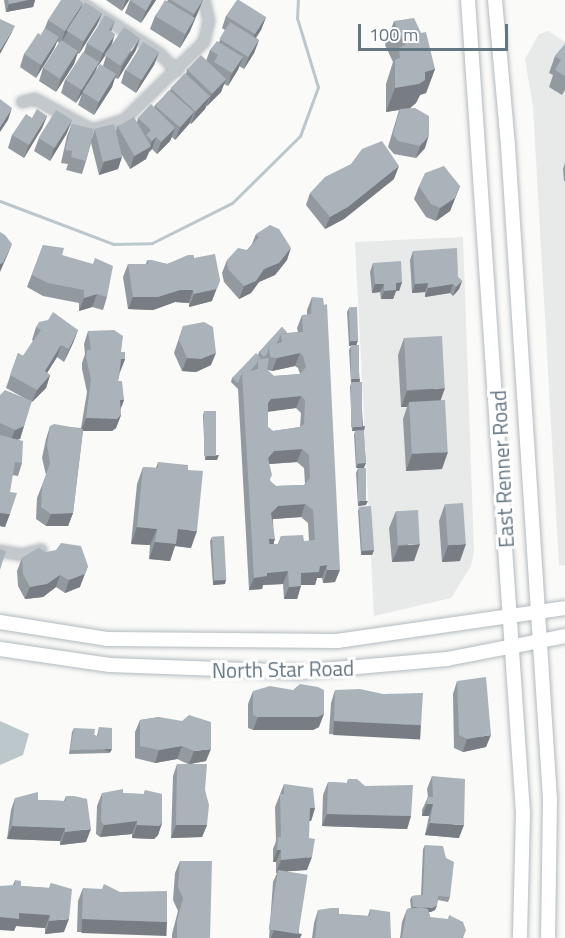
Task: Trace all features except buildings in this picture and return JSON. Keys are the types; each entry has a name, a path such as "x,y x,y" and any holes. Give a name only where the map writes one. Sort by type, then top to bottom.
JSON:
{"main road":[{"name":"East Renner Road","path":"468,0 493,332 523,813 523,890 520,938"},
{"name":"East Renner Road","path":"495,0 508,147 518,332 539,614 551,888 548,938"},
{"path":"493,332 518,332"},
{"name":"North Star Road","path":"0,622 107,639 337,641 510,619 565,608"},
{"name":"North Star Road","path":"0,649 110,665 289,672 447,659 512,649 565,636"},
{"path":"523,890 551,888"}],"street":[{"path":"77,0 160,54 177,71"},
{"path":"22,102 35,99 84,128 98,129 124,120 177,71 207,35 209,14 204,0"},
{"path":"0,550 22,555 41,550"}],"shaded area":[{"path":"548,31 565,42 565,566 559,565 533,107 525,59 539,34"},
{"path":"463,237 474,552 471,566 451,598 374,616 355,242"},
{"path":"0,721 29,734 23,755 0,765"}],"waterway":[{"path":"0,201 113,244 152,243 232,203 300,136 318,87 297,18 298,0"}]}
